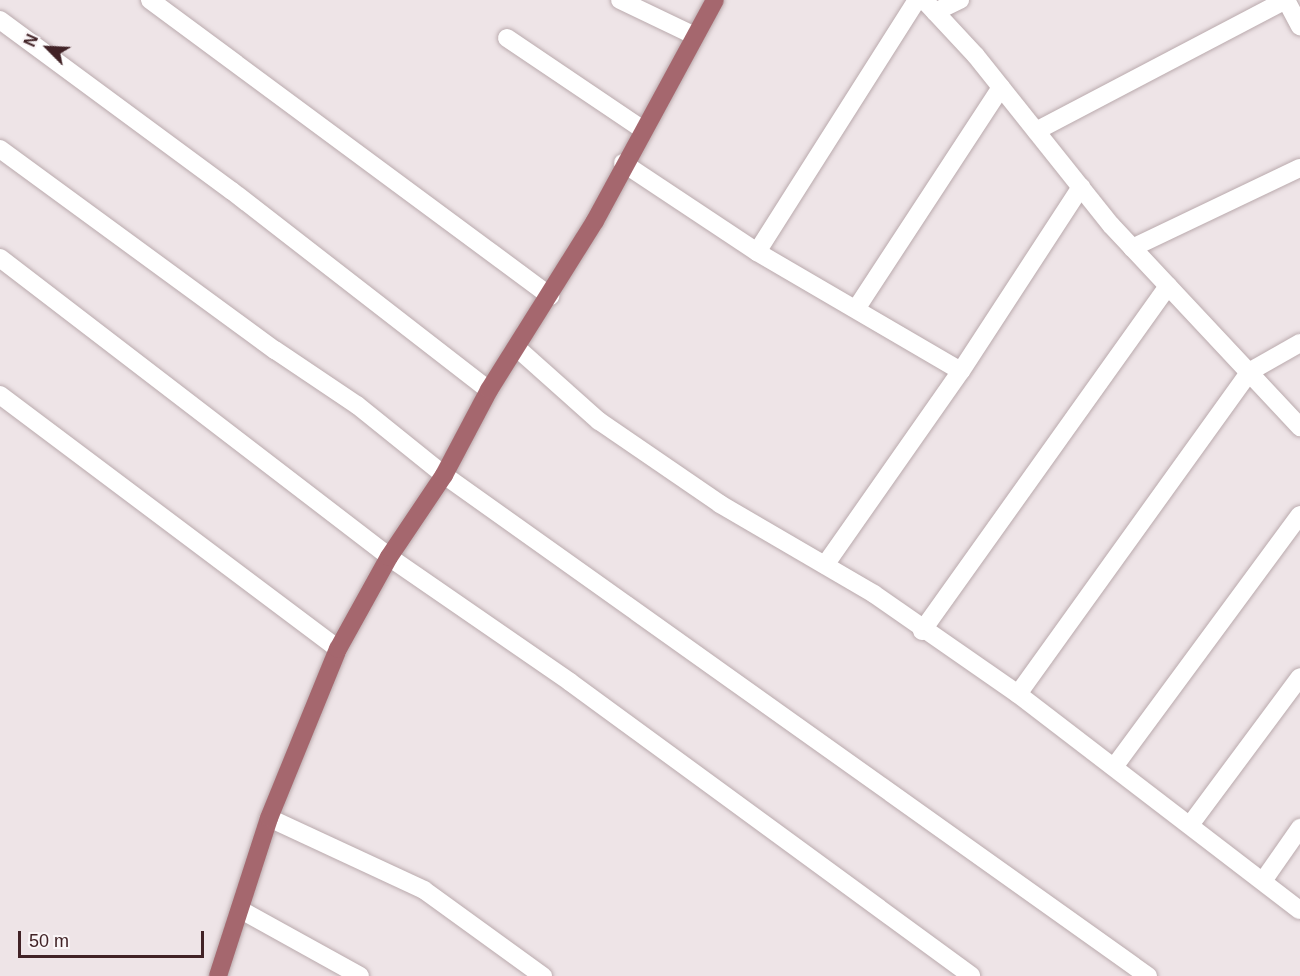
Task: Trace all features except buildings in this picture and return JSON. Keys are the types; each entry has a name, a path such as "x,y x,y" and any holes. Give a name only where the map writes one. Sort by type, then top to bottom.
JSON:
{"main road":[{"path":"218,976 269,818 338,650 389,557 444,475 489,390 595,221 623,163 693,35 715,0"}],"street":[{"path":"150,0 550,296"},
{"path":"620,0 693,35"},
{"path":"757,252 918,0"},
{"path":"929,6 960,0"},
{"path":"1036,131 1286,0 1300,26"},
{"path":"929,6 1001,87 1080,187 1132,248 1300,428"},
{"path":"0,20 232,191 489,390"},
{"path":"507,39 642,129"},
{"path":"856,309 1001,87"},
{"path":"0,149 275,350 357,405 444,475 1149,976"},
{"path":"623,163 757,252 961,371"},
{"path":"1132,248 1300,168"},
{"path":"825,566 961,371 1080,187"},
{"path":"0,258 389,557 570,682 970,976"},
{"path":"922,631 1168,286"},
{"path":"1018,694 1248,372 1300,343"},
{"path":"517,348 599,421 720,504 874,594 922,631 1018,694 1300,910"},
{"path":"0,395 338,650"},
{"path":"1114,767 1300,515"},
{"path":"1190,825 1300,677"},
{"path":"269,818 424,890 543,976"},
{"path":"1263,881 1300,828"},
{"path":"241,910 360,976"}]}
